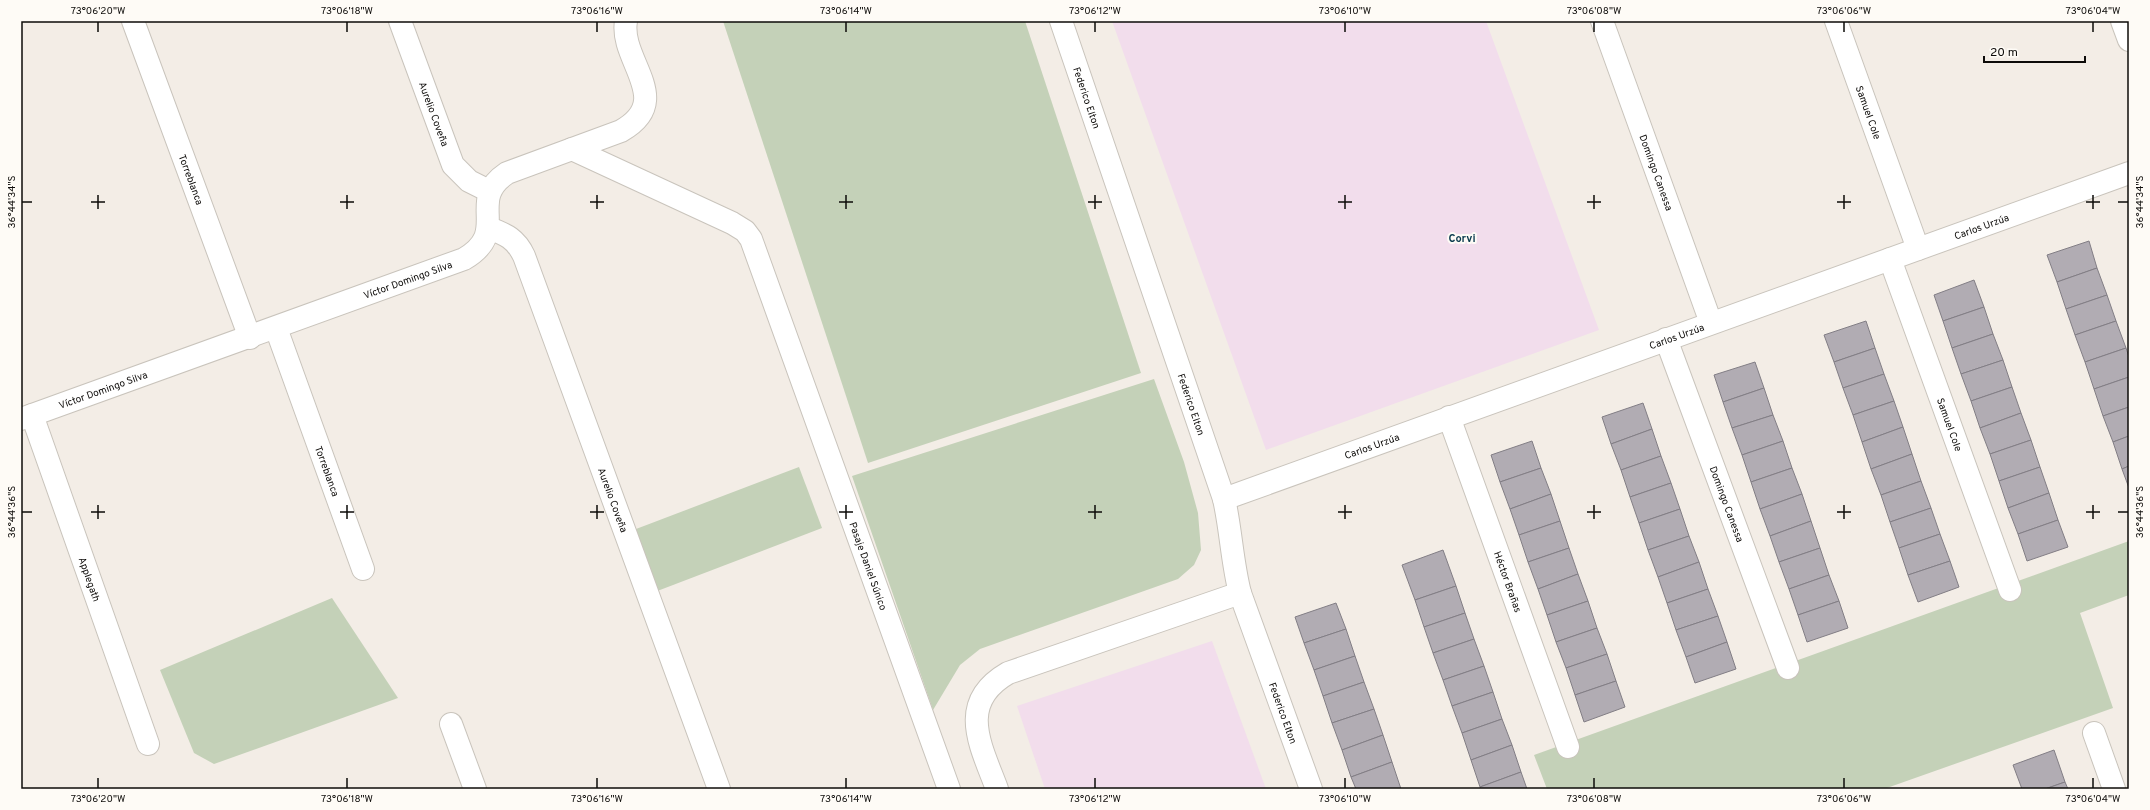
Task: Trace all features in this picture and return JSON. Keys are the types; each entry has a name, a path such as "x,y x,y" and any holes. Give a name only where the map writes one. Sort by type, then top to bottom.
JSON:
{"street":[{"name":"Torreblanca","path":"133,21 250,338"},
{"name":"Aurelio Coveña","path":"400,21 453,164 469,181 489,191"},
{"path":"489,191 497,180 507,173 621,131 633,124 641,114 645,102 645,89 625,32 626,21"},
{"name":"Federico Elton","path":"1061,21 1224,499 1230,523 1234,572 1310,789"},
{"name":"Domingo Canessa","path":"1602,21 1711,323"},
{"name":"Samuel Cole","path":"1836,21 1918,249"},
{"path":"2122,21 2129,40"},
{"name":"Pasaje Daniel Súnico","path":"572,149 732,223 745,232 754,247 949,789"},
{"name":"Carlos Urzúa","path":"1224,499 2129,173"},
{"name":"Víctor Domingo Silva","path":"26,417 250,338 464,259 476,252 485,241 488,228 487,204 489,191"},
{"name":"Aurelio Coveña","path":"488,228 511,237 519,245 524,256 720,789"},
{"name":"Samuel Cole","path":"1890,259 2010,590"},
{"name":"Torreblanca","path":"276,328 363,569"},
{"name":"Domingo Canessa","path":"1666,339 1788,668"},
{"name":"Applegath","path":"26,417 148,744"},
{"name":"Héctor Brañas","path":"1449,417 1568,746"},
{"path":"997,789 976,728 976,714 980,701 986,690 996,680 1008,673 1240,592"},
{"path":"451,724 475,789"},
{"path":"2094,733 2114,789"}],"shaded area":[{"path":"1112,21 1486,21 1599,330 1266,450"},
{"path":"1212,641 1266,789 1045,789 1017,706"}],"green space":[{"path":"723,21 1025,21 1141,373 868,463"},
{"path":"1154,379 1184,462 1198,513 1201,550 1194,565 1178,579 980,649 960,665 933,710 852,476"},
{"path":"799,467 822,528 639,598 615,537"},
{"path":"2129,541 2129,595 2080,613 2113,708 1884,789 1547,789 1534,755"},
{"path":"332,598 398,698 214,764 194,753 160,670"}],"building":[{"path":"2089,241 2097,268 2057,282 2047,255"},
{"path":"2097,268 2107,295 2066,309 2057,282"},
{"path":"1974,280 1984,307 1943,321 1934,295"},
{"path":"2107,295 2116,321 2075,335 2066,309"},
{"path":"1984,307 1993,334 1952,348 1943,321"},
{"path":"1866,321 1875,348 1834,362 1824,335"},
{"path":"2116,321 2126,348 2085,362 2075,335"},
{"path":"1993,334 2003,360 1961,374 1952,348"},
{"path":"1875,348 1884,374 1843,388 1834,362"},
{"path":"2126,348 2129,357 2129,377 2094,389 2085,362"},
{"path":"2003,360 2012,387 1971,401 1961,374"},
{"path":"1755,362 1764,388 1723,402 1714,375"},
{"path":"1884,374 1894,401 1853,415 1843,388"},
{"path":"2129,377 2129,407 2103,416 2094,389"},
{"path":"2012,387 2021,413 1980,428 1971,401"},
{"path":"1764,388 1773,415 1732,428 1723,402"},
{"path":"1894,401 1903,427 1862,442 1853,415"},
{"path":"1643,403 1652,429 1611,444 1602,417"},
{"path":"2129,407 2129,436 2113,442 2103,416"},
{"path":"2021,413 2031,440 1990,454 1980,428"},
{"path":"1773,415 1783,441 1742,455 1732,428"},
{"path":"1903,427 1912,454 1871,469 1862,442"},
{"path":"1652,429 1661,456 1621,470 1611,444"},
{"path":"2129,436 2129,466 2122,469 2113,442"},
{"path":"2031,440 2040,467 1999,481 1990,454"},
{"path":"1532,441 1541,468 1500,482 1491,455"},
{"path":"1783,441 1792,468 1751,482 1742,455"},
{"path":"1912,454 1921,481 1881,495 1871,469"},
{"path":"1661,456 1671,483 1630,497 1621,470"},
{"path":"2129,466 2129,488 2122,469"},
{"path":"2040,467 2049,493 2008,508 1999,481"},
{"path":"1541,468 1551,494 1510,509 1500,482"},
{"path":"1792,468 1802,494 1760,509 1751,482"},
{"path":"1921,481 1931,508 1890,522 1881,495"},
{"path":"1671,483 1680,509 1639,523 1630,497"},
{"path":"2049,493 2058,520 2018,534 2008,508"},
{"path":"1551,494 1560,521 1519,535 1510,509"},
{"path":"1802,494 1811,521 1770,536 1760,509"},
{"path":"1931,508 1940,534 1899,548 1890,522"},
{"path":"1680,509 1689,536 1648,550 1639,523"},
{"path":"2058,520 2068,547 2027,561 2018,534"},
{"path":"1560,521 1569,548 1528,562 1519,535"},
{"path":"1811,521 1820,548 1779,562 1770,536"},
{"path":"1940,534 1950,561 1908,575 1899,548"},
{"path":"1689,536 1699,562 1658,577 1648,550"},
{"path":"1569,548 1578,574 1538,589 1528,562"},
{"path":"1820,548 1829,575 1789,589 1779,562"},
{"path":"1443,550 1456,586 1415,600 1402,565"},
{"path":"1950,561 1959,587 1918,602 1908,575"},
{"path":"1699,562 1708,589 1667,603 1658,577"},
{"path":"1578,574 1588,601 1547,615 1538,589"},
{"path":"1829,575 1839,601 1798,615 1789,589"},
{"path":"1456,586 1465,613 1424,627 1415,600"},
{"path":"1708,589 1718,616 1676,630 1667,603"},
{"path":"1588,601 1597,628 1556,642 1547,615"},
{"path":"1839,601 1848,628 1807,642 1798,615"},
{"path":"1336,603 1346,629 1304,643 1295,617"},
{"path":"1465,613 1474,639 1433,653 1424,627"},
{"path":"1718,616 1727,642 1686,657 1676,630"},
{"path":"1597,628 1607,654 1566,668 1556,642"},
{"path":"1346,629 1355,656 1314,670 1304,643"},
{"path":"1474,639 1484,666 1443,680 1433,653"},
{"path":"1727,642 1736,669 1695,683 1686,657"},
{"path":"1607,654 1616,681 1575,695 1566,668"},
{"path":"1355,656 1364,682 1323,696 1314,670"},
{"path":"1484,666 1493,692 1452,706 1443,680"},
{"path":"1616,681 1625,707 1584,722 1575,695"},
{"path":"1364,682 1374,709 1332,723 1323,696"},
{"path":"1493,692 1502,719 1462,733 1452,706"},
{"path":"1374,709 1383,735 1342,750 1332,723"},
{"path":"1502,719 1512,745 1471,760 1462,733"},
{"path":"1383,735 1392,762 1351,777 1342,750"},
{"path":"1512,745 1521,772 1480,787 1471,760"},
{"path":"2054,750 2065,782 2045,789 2022,789 2013,765"},
{"path":"1392,762 1401,789 1356,789 1351,777"},
{"path":"1521,772 1527,789 1481,789 1480,787"},
{"path":"2065,782 2068,789 2045,789"}],"district":[{"name":"Corvi","path":"1462,238"}]}
